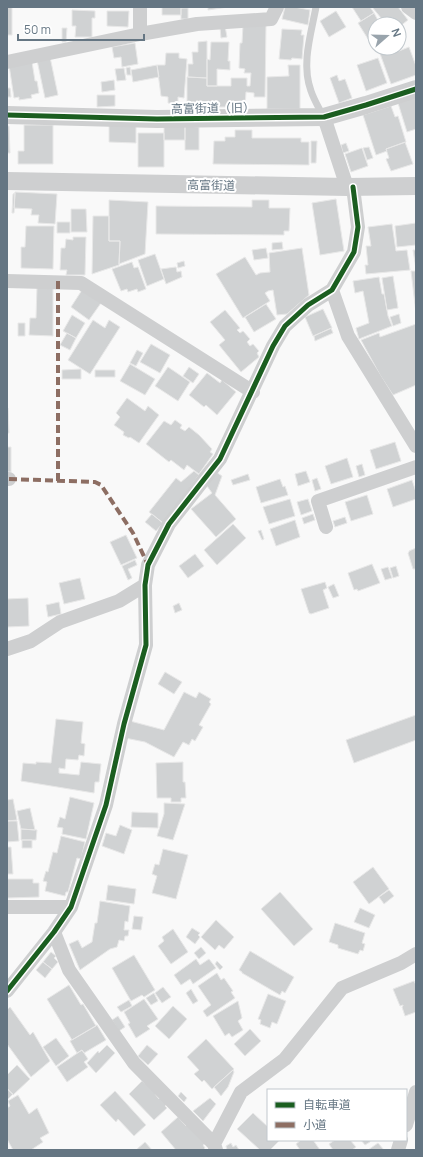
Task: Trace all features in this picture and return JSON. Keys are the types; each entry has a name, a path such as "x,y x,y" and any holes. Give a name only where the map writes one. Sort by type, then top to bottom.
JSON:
{"street":[{"path":"140,7 140,34"},
{"path":"7,62 140,34 197,24 271,19 277,7"},
{"path":"408,7 416,13"},
{"name":"高富街道（旧）","path":"7,115 157,119 324,117 416,89"},
{"path":"7,992 54,932 71,906 106,805 124,724 146,645 145,584 148,565 170,524 220,459 253,392 273,346 285,326 308,305 332,290 354,252 358,227 350,187 324,117"},
{"name":"高富街道","path":"7,181 350,187 416,186"},
{"path":"7,281 81,282 253,392"},
{"path":"332,290 348,336 416,446"},
{"path":"326,527 318,500 416,467"},
{"path":"7,649 31,641 60,622 119,600 145,584"},
{"path":"7,907 71,906"},
{"path":"54,932 69,970 134,1063 215,1147 241,1092 285,1059 342,988 401,963 416,954"},
{"path":"407,1122 416,1092"}],"lane":[{"path":"316,7 307,50 307,72 311,90 324,117"}],"building":[{"path":"7,7 12,7 12,35 7,35"},
{"path":"162,7 188,7 181,8 181,15 162,15"},
{"path":"208,7 228,7 208,10"},
{"path":"285,7 310,10 308,25 282,19"},
{"path":"352,7 370,7 374,13 361,21"},
{"path":"372,7 398,7 405,16 379,16"},
{"path":"181,8 188,8 188,19 181,19"},
{"path":"72,10 95,11 95,18 92,18 92,37 75,37 76,26 72,26"},
{"path":"107,11 129,11 128,27 107,26"},
{"path":"336,11 346,27 329,37 320,21"},
{"path":"367,17 367,37 358,23"},
{"path":"243,25 266,25 265,97 254,97 254,93 246,92 245,107 187,107 187,77 207,78 207,86 231,86 231,78 247,78 247,86 250,86 251,73 244,73 245,69 239,68 240,43 242,43"},
{"path":"225,26 227,37 221,38 220,27"},
{"path":"62,28 67,28 66,42 62,42"},
{"path":"282,29 302,30 301,35 304,35 302,59 279,59"},
{"path":"207,41 207,78 188,77 188,64 193,64 192,52 198,52 198,42"},
{"path":"211,42 229,42 228,61 230,61 230,70 217,69 217,86 207,86 207,59 210,60"},
{"path":"135,43 138,64 122,67 121,57 114,58 112,47"},
{"path":"409,47 416,66 416,75 391,84 381,56 407,56 407,48"},
{"path":"166,53 179,53 179,58 187,59 184,98 178,97 178,104 168,103 168,97 161,96 157,65 165,65"},
{"path":"50,57 58,95 45,98 37,60"},
{"path":"378,58 387,83 366,91 357,65"},
{"path":"32,62 35,81 37,81 39,93 31,95 32,98 19,100 19,97 14,98 9,65"},
{"path":"157,65 159,77 133,82 131,70"},
{"path":"288,65 300,65 300,109 267,109 267,77 289,76"},
{"path":"130,67 131,75 127,75 126,68"},
{"path":"124,68 126,80 117,81 115,69"},
{"path":"337,75 339,81 345,79 352,98 339,103 330,78"},
{"path":"114,80 115,90 102,92 101,82"},
{"path":"7,88 10,88 11,97 7,97"},
{"path":"97,95 115,95 115,106 97,107"},
{"path":"416,97 416,129 407,132 398,103"},
{"path":"391,106 395,117 398,116 406,142 386,149 387,151 376,155 363,115"},
{"path":"109,124 136,124 136,143 109,142"},
{"path":"24,125 53,125 53,164 18,164 18,151 24,151"},
{"path":"7,126 9,126 10,153 7,153"},
{"path":"164,126 185,126 185,140 164,140"},
{"path":"185,126 199,127 199,150 185,150"},
{"path":"235,130 252,130 252,138 301,138 301,142 309,142 309,165 213,164 214,141 225,141 225,137 235,137"},
{"path":"138,133 164,133 164,167 138,167"},
{"path":"311,141 317,141 316,163 311,163"},
{"path":"405,142 413,164 391,171 386,159 389,158 386,149"},
{"path":"346,143 349,151 343,153 341,145"},
{"path":"369,147 373,158 367,160 363,148"},
{"path":"362,148 368,166 351,172 345,154"},
{"path":"15,192 57,194 55,224 38,223 39,215 31,215 32,209 14,208"},
{"path":"15,193 14,213 12,213 13,194"},
{"path":"336,199 344,251 320,255 312,203"},
{"path":"109,200 148,202 145,254 119,264 120,241 109,241"},
{"path":"252,200 269,200 269,208 290,208 289,231 284,231 284,235 156,234 156,206 252,207"},
{"path":"71,209 86,209 87,232 71,232"},
{"path":"93,216 109,216 109,241 120,241 119,265 92,274"},
{"path":"57,222 70,222 70,233 57,233"},
{"path":"416,223 416,245 397,247 395,226"},
{"path":"392,224 396,251 407,250 410,270 366,274 365,265 368,265 366,246 371,246 368,227"},
{"path":"26,226 54,226 53,269 21,268 21,247 25,247"},
{"path":"73,237 86,237 85,275 66,275 67,270 60,270 61,248 65,248 66,239 73,240"},
{"path":"282,242 283,249 272,250 272,243"},
{"path":"266,248 268,258 254,260 252,250"},
{"path":"302,248 309,295 287,314 277,315 273,290 268,291 265,293 270,301 243,318 216,274 245,257 256,275 270,272 269,253"},
{"path":"413,250 416,250 416,269"},
{"path":"155,254 164,279 147,286 138,260"},
{"path":"184,261 185,266 178,268 177,263"},
{"path":"132,262 134,268 138,267 146,289 138,292 137,289 128,292 127,289 121,291 112,269"},
{"path":"176,267 177,272 181,271 182,277 166,284 161,269"},
{"path":"411,271 416,271 416,313"},
{"path":"393,276 398,308 387,310 382,278"},
{"path":"379,277 382,294 384,294 388,316 392,326 359,339 356,328 369,323 363,291 355,293 353,281"},
{"path":"37,287 53,288 53,336 29,335 30,318 36,318"},
{"path":"82,290 101,303 89,320 71,307"},
{"path":"266,304 276,319 254,332 245,317"},
{"path":"323,309 332,328 313,336 305,317"},
{"path":"225,310 240,328 237,330 240,333 243,331 250,339 247,342 250,346 253,344 259,351 257,353 259,357 241,372 219,345 225,340 210,322"},
{"path":"399,314 401,323 393,326 390,317"},
{"path":"72,315 85,323 76,338 63,331"},
{"path":"93,320 105,328 109,320 120,327 90,374 68,360"},
{"path":"18,323 25,323 25,336 18,336"},
{"path":"416,324 416,385 393,395 361,340 379,333 380,337"},
{"path":"331,328 333,333 315,341 314,336"},
{"path":"67,333 76,338 70,350 60,345"},
{"path":"151,344 170,355 160,373 140,362"},
{"path":"137,350 143,353 136,366 130,363"},
{"path":"130,364 155,379 145,395 120,381"},
{"path":"168,367 190,382 178,401 155,386"},
{"path":"189,367 199,374 193,383 183,376"},
{"path":"81,369 81,379 62,379 62,370"},
{"path":"95,370 115,370 115,377 95,377"},
{"path":"207,373 220,383 222,380 236,392 217,415 206,405 204,407 189,395"},
{"path":"127,398 145,411 148,406 159,415 139,443 130,437 129,438 123,435 124,432 114,425 120,417 116,413"},
{"path":"8,408 9,433 7,433"},
{"path":"175,420 182,425 180,428 185,431 189,427 212,449 210,452 213,454 199,474 187,465 184,470 171,460 169,462 146,444 164,421 171,425"},
{"path":"395,442 401,461 376,469 370,450"},
{"path":"7,447 11,447 11,472 7,472"},
{"path":"347,458 353,477 331,484 325,466"},
{"path":"362,464 365,475 359,477 356,466"},
{"path":"194,471 199,475 163,523 149,512 176,478 181,482"},
{"path":"306,471 310,482 298,486 295,474"},
{"path":"216,472 222,476 215,495 236,519 216,537 191,509 212,493 207,486"},
{"path":"248,474 250,480 233,485 231,480"},
{"path":"317,478 321,489 315,491 312,480"},
{"path":"280,479 283,487 285,486 288,495 261,503 256,487"},
{"path":"412,480 416,492 416,499 393,507 387,489"},
{"path":"367,495 373,514 351,521 345,502"},
{"path":"290,499 295,516 269,524 263,507"},
{"path":"308,499 312,511 301,515 297,502"},
{"path":"152,514 163,523 156,531 145,522"},
{"path":"313,514 315,520 304,524 302,518"},
{"path":"345,517 347,523 335,527 333,521"},
{"path":"295,520 300,537 276,546 270,529"},
{"path":"233,524 246,538 217,565 204,550"},
{"path":"261,530 264,539 262,540 258,531"},
{"path":"126,535 137,558 121,565 110,542"},
{"path":"416,548 416,569 413,569 408,553"},
{"path":"195,554 204,566 188,578 179,566"},
{"path":"135,560 137,565 128,569 132,578 128,580 122,566"},
{"path":"372,564 380,583 358,591 357,589 354,590 348,573"},
{"path":"396,566 399,576 393,578 390,568"},
{"path":"388,567 392,578 385,580 381,569"},
{"path":"80,578 85,599 64,604 59,583"},
{"path":"325,582 327,588 323,590 329,608 311,614 309,613 301,589"},
{"path":"334,584 339,596 333,598 328,587"},
{"path":"28,598 29,626 7,627 7,599"},
{"path":"59,602 61,614 48,617 46,605"},
{"path":"179,603 182,610 175,613 173,606"},
{"path":"165,672 182,682 174,694 158,684"},
{"path":"184,692 196,698 199,692 211,699 209,702 211,704 199,725 203,727 195,741 192,739 189,745 183,742 174,757 145,742 125,738 130,721 164,730"},
{"path":"416,715 416,740 354,763 346,740"},
{"path":"56,719 83,722 81,743 85,744 84,756 79,755 78,760 66,759 65,769 59,768 59,773 79,775 81,762 101,764 99,782 95,782 94,793 21,781 23,763 51,763"},
{"path":"183,762 183,782 185,782 186,798 181,798 181,802 171,802 171,798 157,798 156,763"},
{"path":"70,797 94,803 86,839 62,834 63,828 57,827 60,817 65,819"},
{"path":"13,799 17,820 7,821 7,800"},
{"path":"164,803 185,804 173,840 157,836 164,814"},
{"path":"30,808 35,830 21,829 17,811"},
{"path":"132,812 158,813 158,828 131,827"},
{"path":"7,821 17,821 19,841 7,842"},
{"path":"120,825 132,830 124,854 102,846 106,833 116,836"},
{"path":"21,829 37,830 36,840 21,840"},
{"path":"61,836 85,842 81,859 77,858 68,892 66,892 65,896 45,891 47,882 43,881 46,871 48,872 53,852 57,853"},
{"path":"22,840 32,840 32,848 22,848"},
{"path":"7,847 11,847 13,874 7,874"},
{"path":"163,849 188,855 176,899 152,893 157,876 152,874 155,864 159,865"},
{"path":"373,867 389,889 369,904 353,882"},
{"path":"7,879 33,879 33,883 39,883 39,897 7,898"},
{"path":"108,885 136,889 134,904 106,900"},
{"path":"389,890 394,896 384,904 379,897"},
{"path":"280,892 313,929 294,946 261,909"},
{"path":"100,901 130,906 128,922 125,921 124,930 129,930 128,936 125,936 124,941 119,940 117,947 110,949 80,970 69,944 78,940 82,948 92,942 95,923 97,923"},
{"path":"360,908 375,915 369,928 354,922"},
{"path":"134,916 143,917 141,930 132,929"},
{"path":"216,920 234,937 224,949 219,945 215,950 201,937"},
{"path":"335,923 365,933 362,943 365,944 363,951 360,950 358,954 338,948 338,945 329,942"},
{"path":"192,928 200,933 198,935 200,937 195,944 186,937"},
{"path":"173,929 188,952 171,964 158,946 164,941 162,937"},
{"path":"201,947 206,953 199,959 194,953"},
{"path":"250,951 294,977 285,993 282,991 280,995 239,970"},
{"path":"51,952 56,956 54,958 58,962 52,969 43,962"},
{"path":"134,955 155,990 144,997 142,995 131,1001 112,968"},
{"path":"196,959 200,965 209,959 216,968 193,984 190,979 181,985 174,975"},
{"path":"217,961 223,967 220,970 215,964"},
{"path":"43,962 52,969 45,978 36,970"},
{"path":"217,973 221,980 224,978 233,991 231,992 235,998 207,1017 203,1011 211,1005 198,986"},
{"path":"414,981 416,985 416,1012 405,1016 402,1007 403,1005 400,1006 393,989"},
{"path":"69,985 81,1005 83,1004 96,1026 72,1040 47,999"},
{"path":"163,987 171,997 162,1003 155,993"},
{"path":"191,989 198,1001 193,1004 186,993"},
{"path":"154,993 158,1001 151,1005 146,998"},
{"path":"268,994 286,1001 277,1024 272,1022 270,1028 260,1024 261,1020 258,1019"},
{"path":"144,999 158,1019 147,1026 150,1029 136,1038 128,1024 130,1023 124,1012"},
{"path":"129,1000 132,1006 121,1012 117,1007"},
{"path":"238,1001 242,1018 238,1021 243,1030 232,1037 229,1033 225,1036 213,1016"},
{"path":"173,1006 187,1019 169,1039 155,1026"},
{"path":"10,1007 30,1035 33,1032 50,1061 31,1077 7,1044 7,1010"},
{"path":"118,1016 125,1027 119,1031 112,1020"},
{"path":"97,1025 106,1040 84,1053 82,1050 77,1053 70,1041"},
{"path":"250,1029 261,1041 245,1056 234,1044"},
{"path":"56,1038 69,1056 56,1066 43,1047"},
{"path":"206,1039 234,1069 212,1089 204,1080 202,1082 194,1074 199,1070 187,1057"},
{"path":"107,1045 115,1053 96,1073 87,1063 98,1051 99,1053"},
{"path":"147,1045 158,1054 148,1065 138,1056"},
{"path":"82,1050 88,1059 84,1062 88,1067 67,1082 57,1067"},
{"path":"17,1065 30,1079 13,1095 7,1088 7,1075"},
{"path":"233,1070 234,1072 228,1087 221,1096 214,1087"},
{"path":"142,1081 157,1092 155,1094 159,1099 161,1096 168,1103 165,1106 167,1108 154,1120 129,1094"},
{"path":"7,1089 13,1094 7,1100"},
{"path":"115,1091 146,1125 134,1136 118,1119 116,1122 100,1105"},
{"path":"181,1092 187,1098 184,1102 178,1096"},
{"path":"18,1095 29,1114 37,1108 49,1133 40,1138 43,1142 31,1150 13,1150 7,1139 7,1108 10,1106 8,1101"},
{"path":"210,1098 216,1104 203,1121 193,1111"},
{"path":"253,1113 267,1126 267,1141 279,1141 270,1150 260,1150 237,1129"},
{"path":"178,1117 186,1126 187,1124 205,1144 203,1145 205,1148 203,1150 176,1150 161,1132"},
{"path":"300,1141 314,1141 320,1150 300,1150 296,1144"},
{"path":"334,1141 351,1141 356,1147 352,1150 333,1150 329,1144"},
{"path":"362,1141 370,1141 370,1142 365,1145"},
{"path":"145,1142 152,1150 136,1150"},
{"path":"231,1143 233,1147 236,1145 239,1150 227,1150 226,1146"},
{"path":"378,1143 384,1150 368,1150"}],"marked path":[{"path":"58,281 58,481"},
{"path":"9,479 95,482 101,485 133,533 148,565"}],"cycle path":[{"path":"7,115 157,119 324,117 416,89"},
{"path":"7,991 54,932 71,907 106,805 124,724 146,645 145,585 148,565 169,524 220,459 273,346 285,326 308,305 332,290 354,252 358,227 353,187"}]}
